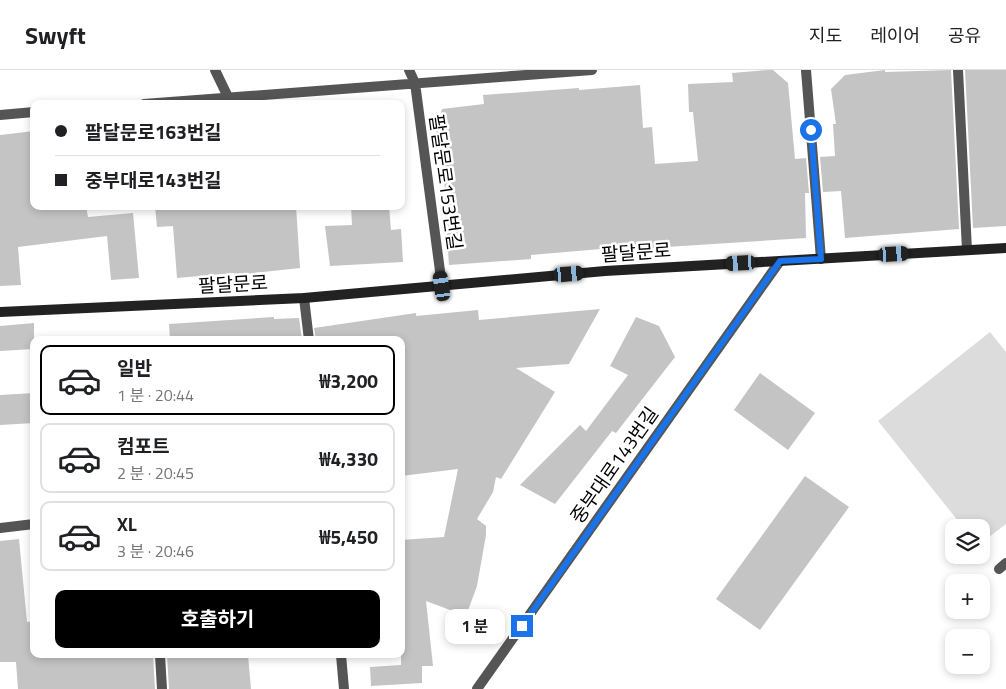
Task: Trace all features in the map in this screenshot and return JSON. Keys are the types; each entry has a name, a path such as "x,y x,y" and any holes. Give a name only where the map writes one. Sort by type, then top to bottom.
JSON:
{"street":[{"path":"216,70 228,97"},
{"name":"팔달문로153번길","path":"409,70 414,83 442,286"},
{"path":"192,100 592,70"},
{"path":"806,70 821,259"},
{"path":"958,70 967,250"},
{"path":"0,115 30,112"},
{"name":"팔달문로","path":"0,312 304,298 605,271 1006,248"},
{"name":"중부대로143번길","path":"476,689 780,261"},
{"path":"304,298 309,336"},
{"path":"0,528 30,524"},
{"path":"160,658 162,689"},
{"path":"341,658 344,689"}],"shaded area":[{"path":"990,332 1006,352 1006,524 990,536 990,519 957,519 878,421"}],"building":[{"path":"773,70 788,83 795,159 806,158 809,193 805,193 806,238 651,248 638,241 635,246 531,255 531,259 449,265 444,196 446,195 436,128 442,109 484,104 483,95 640,85 643,128 652,127 655,164 698,161 693,112 689,112 688,84 733,82 732,73"},
{"path":"885,70 885,72 951,70 959,229 845,238 841,191 823,192 820,157 835,156 833,124 836,124 831,89 845,75"},
{"path":"965,70 1006,70 1006,226 973,228"},
{"path":"30,131 30,210 87,210 88,217 133,213 139,278 111,280 107,236 18,247 21,285 0,286 0,135"},
{"path":"155,210 296,210 300,268 235,275 234,273 177,278 173,226 157,227"},
{"path":"351,210 389,210 391,230 401,229 403,262 330,266 325,226 352,225"},
{"path":"600,309 569,364 516,368 555,392 501,479 496,477 493,492 477,519 486,526 486,535 477,586 466,616 426,601 433,666 422,666 422,683 371,686 370,667 401,665 401,658 405,658 405,540 444,537 458,469 405,476 405,336 315,336 314,328 416,313 416,316 478,310 479,320"},
{"path":"274,317 274,319 299,318 301,336 170,336 169,324"},
{"path":"636,317 659,326 675,357 616,433 612,431 555,504 520,485 580,425 586,431 628,375 610,366"},
{"path":"34,323 34,336 30,336 30,349 0,351 0,326"},
{"path":"760,373 815,413 788,450 734,410"},
{"path":"30,393 30,423 0,425 0,395"},
{"path":"805,476 849,507 760,630 716,599"},
{"path":"19,539 27,622 30,622 30,658 153,658 155,689 18,689 16,662 0,662 0,541"},
{"path":"167,658 248,658 251,689 169,689"}],"route":[{"path":"522,626 780,261 821,259 811,130"}]}
